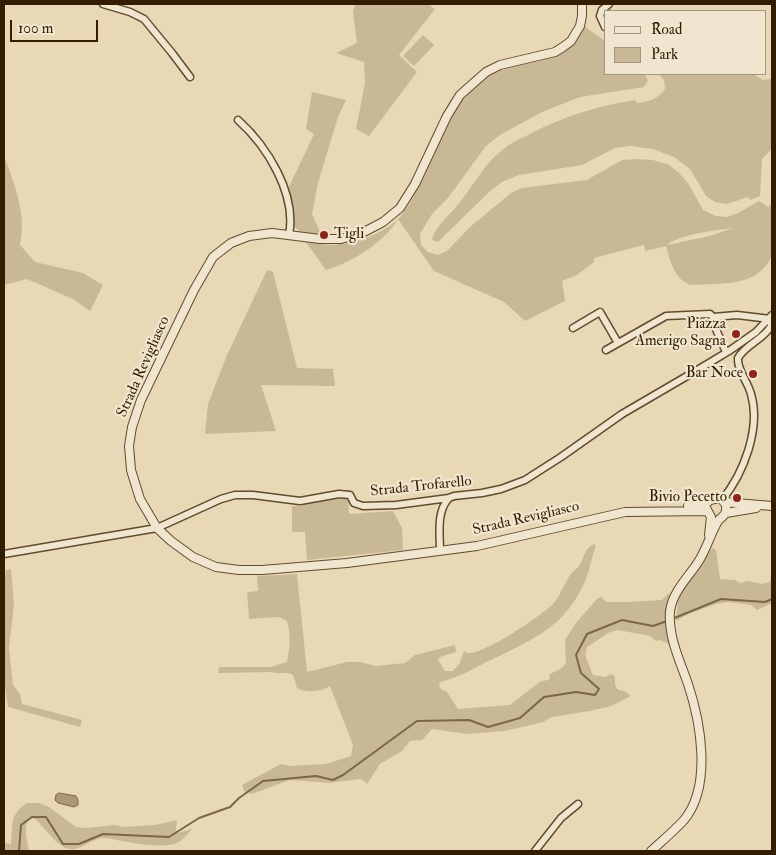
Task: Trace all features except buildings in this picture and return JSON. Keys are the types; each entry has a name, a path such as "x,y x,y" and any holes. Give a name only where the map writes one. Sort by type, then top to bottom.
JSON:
{"street":[{"path":"103,4 130,12 144,20 190,77"},
{"name":"Strada Revigliasco","path":"582,4 580,26 571,41 563,47 555,52 500,65 486,72 460,95 447,116 415,184 400,208 383,222 362,233 341,238 320,239 272,233 249,236 231,243 213,257 194,290 141,400 132,427 129,446 131,470 140,499 157,528 170,541 193,556 216,566 239,570 347,564 477,546 625,512 708,511 719,518"},
{"path":"604,25 600,16 602,10 609,4"},
{"path":"238,120 254,135 286,192 290,211 289,235"},
{"path":"573,328 600,312 618,343"},
{"path":"606,350 666,316 710,314 713,317 737,315 771,322"},
{"path":"713,317 715,327 726,352 771,322"},
{"path":"726,513 726,505 723,501 732,487 745,458 754,423 754,404 738,365 738,358 744,350 768,331 771,322"},
{"name":"Strada Trofarello","path":"4,554 157,528 235,495 253,495 300,501 339,494 350,495 354,503 363,506 396,505 501,489 525,480 562,457 622,414 726,352"},
{"path":"440,551 440,520 445,503 449,498"},
{"name":"Strada Revigliasco","path":"708,511 714,498 723,501 770,506"},
{"path":"651,851 685,819 697,798 701,777 701,745 696,711 676,656 671,629 670,611 674,597 699,560 719,518 726,513 770,506"},
{"path":"708,511 708,542"},
{"path":"535,851 561,818 578,804"}],"green space":[{"path":"355,4 428,4 435,9 399,55 417,72 369,136 356,129 365,83 364,62 336,53 357,43 353,12"},
{"path":"584,26 604,40 604,75 645,75 648,80 644,87 580,97 542,112 500,135 486,146 448,198 432,214 420,234 421,245 428,252 438,255 447,251 470,227 511,193 522,188 587,180 622,160 636,159 653,160 669,165 688,183 703,210 716,216 727,217 759,201 768,207 772,204 772,255 766,266 758,273 738,282 691,285 685,283 677,274 671,264 666,246 645,251 644,245 594,258 594,262 577,275 562,281 565,301 525,321 504,302 434,271 398,219 410,203 450,121 467,94 493,74 507,68 552,57 565,51 576,41","holes":["733,228 710,236 667,245 679,238"]},
{"path":"423,35 434,45 414,66 403,56"},
{"path":"660,75 755,75 763,80 772,79 772,149 762,159 760,196 750,200 748,197 727,204 715,202 706,196 690,169 674,157 653,149 630,146 615,148 582,165 519,175 502,182 488,193 438,242 432,240 440,225 464,197 483,169 507,147 555,122 581,112 621,102 635,100 637,103 646,102 659,95 665,89 664,80"},
{"path":"312,92 346,100 338,117 318,183 312,214 321,234 300,232 294,226 292,202 288,189 314,134 306,129"},
{"path":"4,156 21,211 22,234 20,245 35,262 83,273 103,285 90,311 73,299 27,279 4,285"},
{"path":"398,219 376,244 357,257 326,270 305,241 325,245 348,243 366,238 391,225"},
{"path":"267,270 273,272 297,368 333,369 335,386 261,385 276,431 205,434 208,404 227,355"},
{"path":"337,496 348,497 349,514 393,511 402,528 403,550 307,560 305,532 292,532 292,506 302,506"},
{"path":"594,544 596,546 586,579 578,595 559,619 536,637 462,674 440,682 439,686 447,692 458,709 510,705 541,681 549,680 550,674 562,668 566,663 565,640 575,624 598,598 602,597 606,602 662,600 670,592 666,611 669,644 660,640 656,641 650,636 618,630 608,633 587,647 585,655 593,675 605,677 611,674 615,677 615,685 618,690 624,691 631,696 611,706 552,717 543,722 505,731 467,734 432,729 422,740 410,741 402,751 380,764 367,784 360,779 330,783 290,780 252,794 244,791 242,785 281,764 291,766 326,764 351,756 353,745 330,686 318,691 301,690 297,688 293,675 288,673 218,673 219,667 271,667 287,662 290,641 287,621 279,617 249,619 247,592 258,591 257,576 297,574 307,672 347,662 361,662 375,666 405,663 415,655 455,645 456,652 440,657 438,660 445,671 453,671 460,663 463,653 466,651 467,653 475,652 498,642 524,626 553,604 572,573 579,566 586,551"},
{"path":"712,548 716,550 720,579 735,580 740,583 749,581 762,584 770,582 772,575 772,603 757,610 751,605 728,602 716,604 690,613 676,621 678,598"},
{"path":"11,569 14,604 9,648 13,685 20,694 22,704 82,720 80,727 8,707 4,679 4,583 6,570"},
{"path":"27,803 39,803 49,807 76,827 155,825 177,820 177,833 192,829 179,842 174,844 158,846 106,838 97,839 75,849 69,849 58,843 35,819 29,818 26,830 29,851 4,851 4,843 11,844 12,826 15,816 21,807"}],"shaded area":[{"path":"59,793 76,796 78,805 74,807 58,803 55,800 56,795"}],"waterway":[{"path":"672,619 721,599 765,602 772,599"},
{"path":"19,851 21,825 32,817 46,817 63,844 79,844 103,834 169,837 199,818 230,807 263,781 316,776 333,780 343,775 417,721 469,720 488,727 520,718 544,697 576,692 595,695 599,689 581,673 576,655 587,634 622,620 653,626 667,621"}],"place":[{"name":"Tigli","path":"324,235"},
{"name":"Piazza Amerigo Sagna","path":"736,334"},
{"name":"Bar Noce","path":"753,374"},
{"name":"Bivio Pecetto","path":"737,498"}]}
